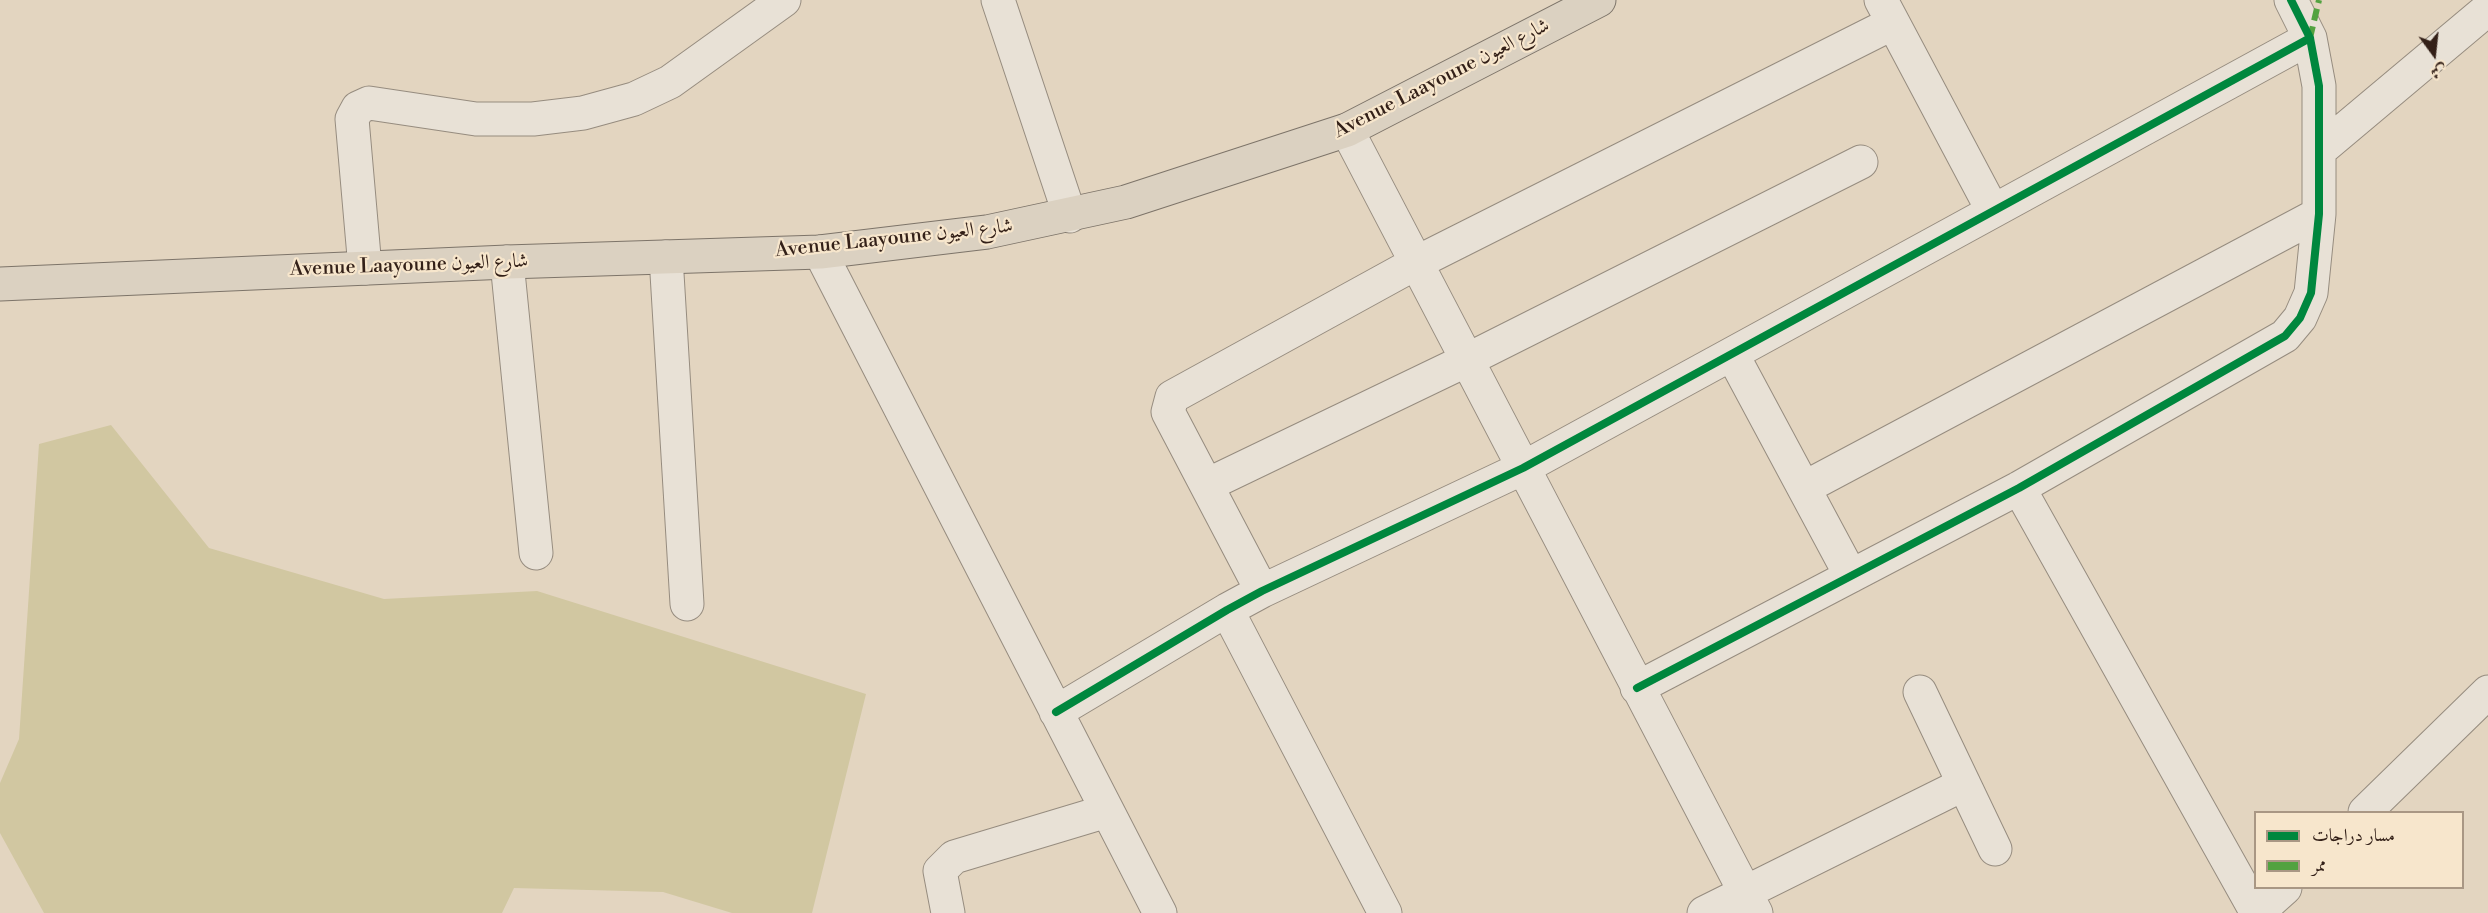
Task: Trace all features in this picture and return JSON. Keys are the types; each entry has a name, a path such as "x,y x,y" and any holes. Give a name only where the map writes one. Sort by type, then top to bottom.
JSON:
{"main road":[{"name":"Avenue Laayoune شارع العيون","path":"0,284 507,262 820,252 975,234 1070,216 1186,184 1347,130 1599,0"}],"street":[{"path":"365,268 352,118 358,108 369,103 476,119 533,118 583,113 634,99 670,82 784,0"},
{"path":"998,0 1070,216"},
{"path":"1637,688 2019,488 2285,336 2300,318 2310,293 2319,214 2319,86 2310,38 2291,0"},
{"path":"2320,150 2488,9"},
{"path":"1262,591 1168,412 1172,397 1416,263 1887,12 1993,211"},
{"path":"1056,712 1227,609 1523,468 2310,38"},
{"path":"1347,130 1750,903"},
{"path":"1206,485 1467,360 1861,162"},
{"path":"1804,488 2319,214"},
{"path":"820,252 1160,913"},
{"path":"666,257 687,604"},
{"path":"507,262 536,553"},
{"path":"1732,354 1851,576"},
{"path":"2019,488 2257,913 2284,889"},
{"path":"1227,609 1385,913"},
{"path":"1920,692 1995,849"},
{"path":"2367,811 2488,692"},
{"path":"2453,728 2488,726"},
{"path":"1704,913 1750,903 1964,784"},
{"path":"948,913 940,871 954,857 1107,811"}],"shaded area":[{"path":"111,425 209,548 384,599 537,591 866,694 812,913 732,913 663,892 514,888 502,913 44,913 0,833 0,783 19,739 39,444"}],"marked path":[{"path":"2310,38 2319,0"}],"cycle path":[{"path":"1637,688 2019,488 2285,336 2300,318 2311,293 2319,214 2319,86 2310,38 2291,0"},
{"path":"1056,712 1262,591 1523,468 2310,38"}]}
